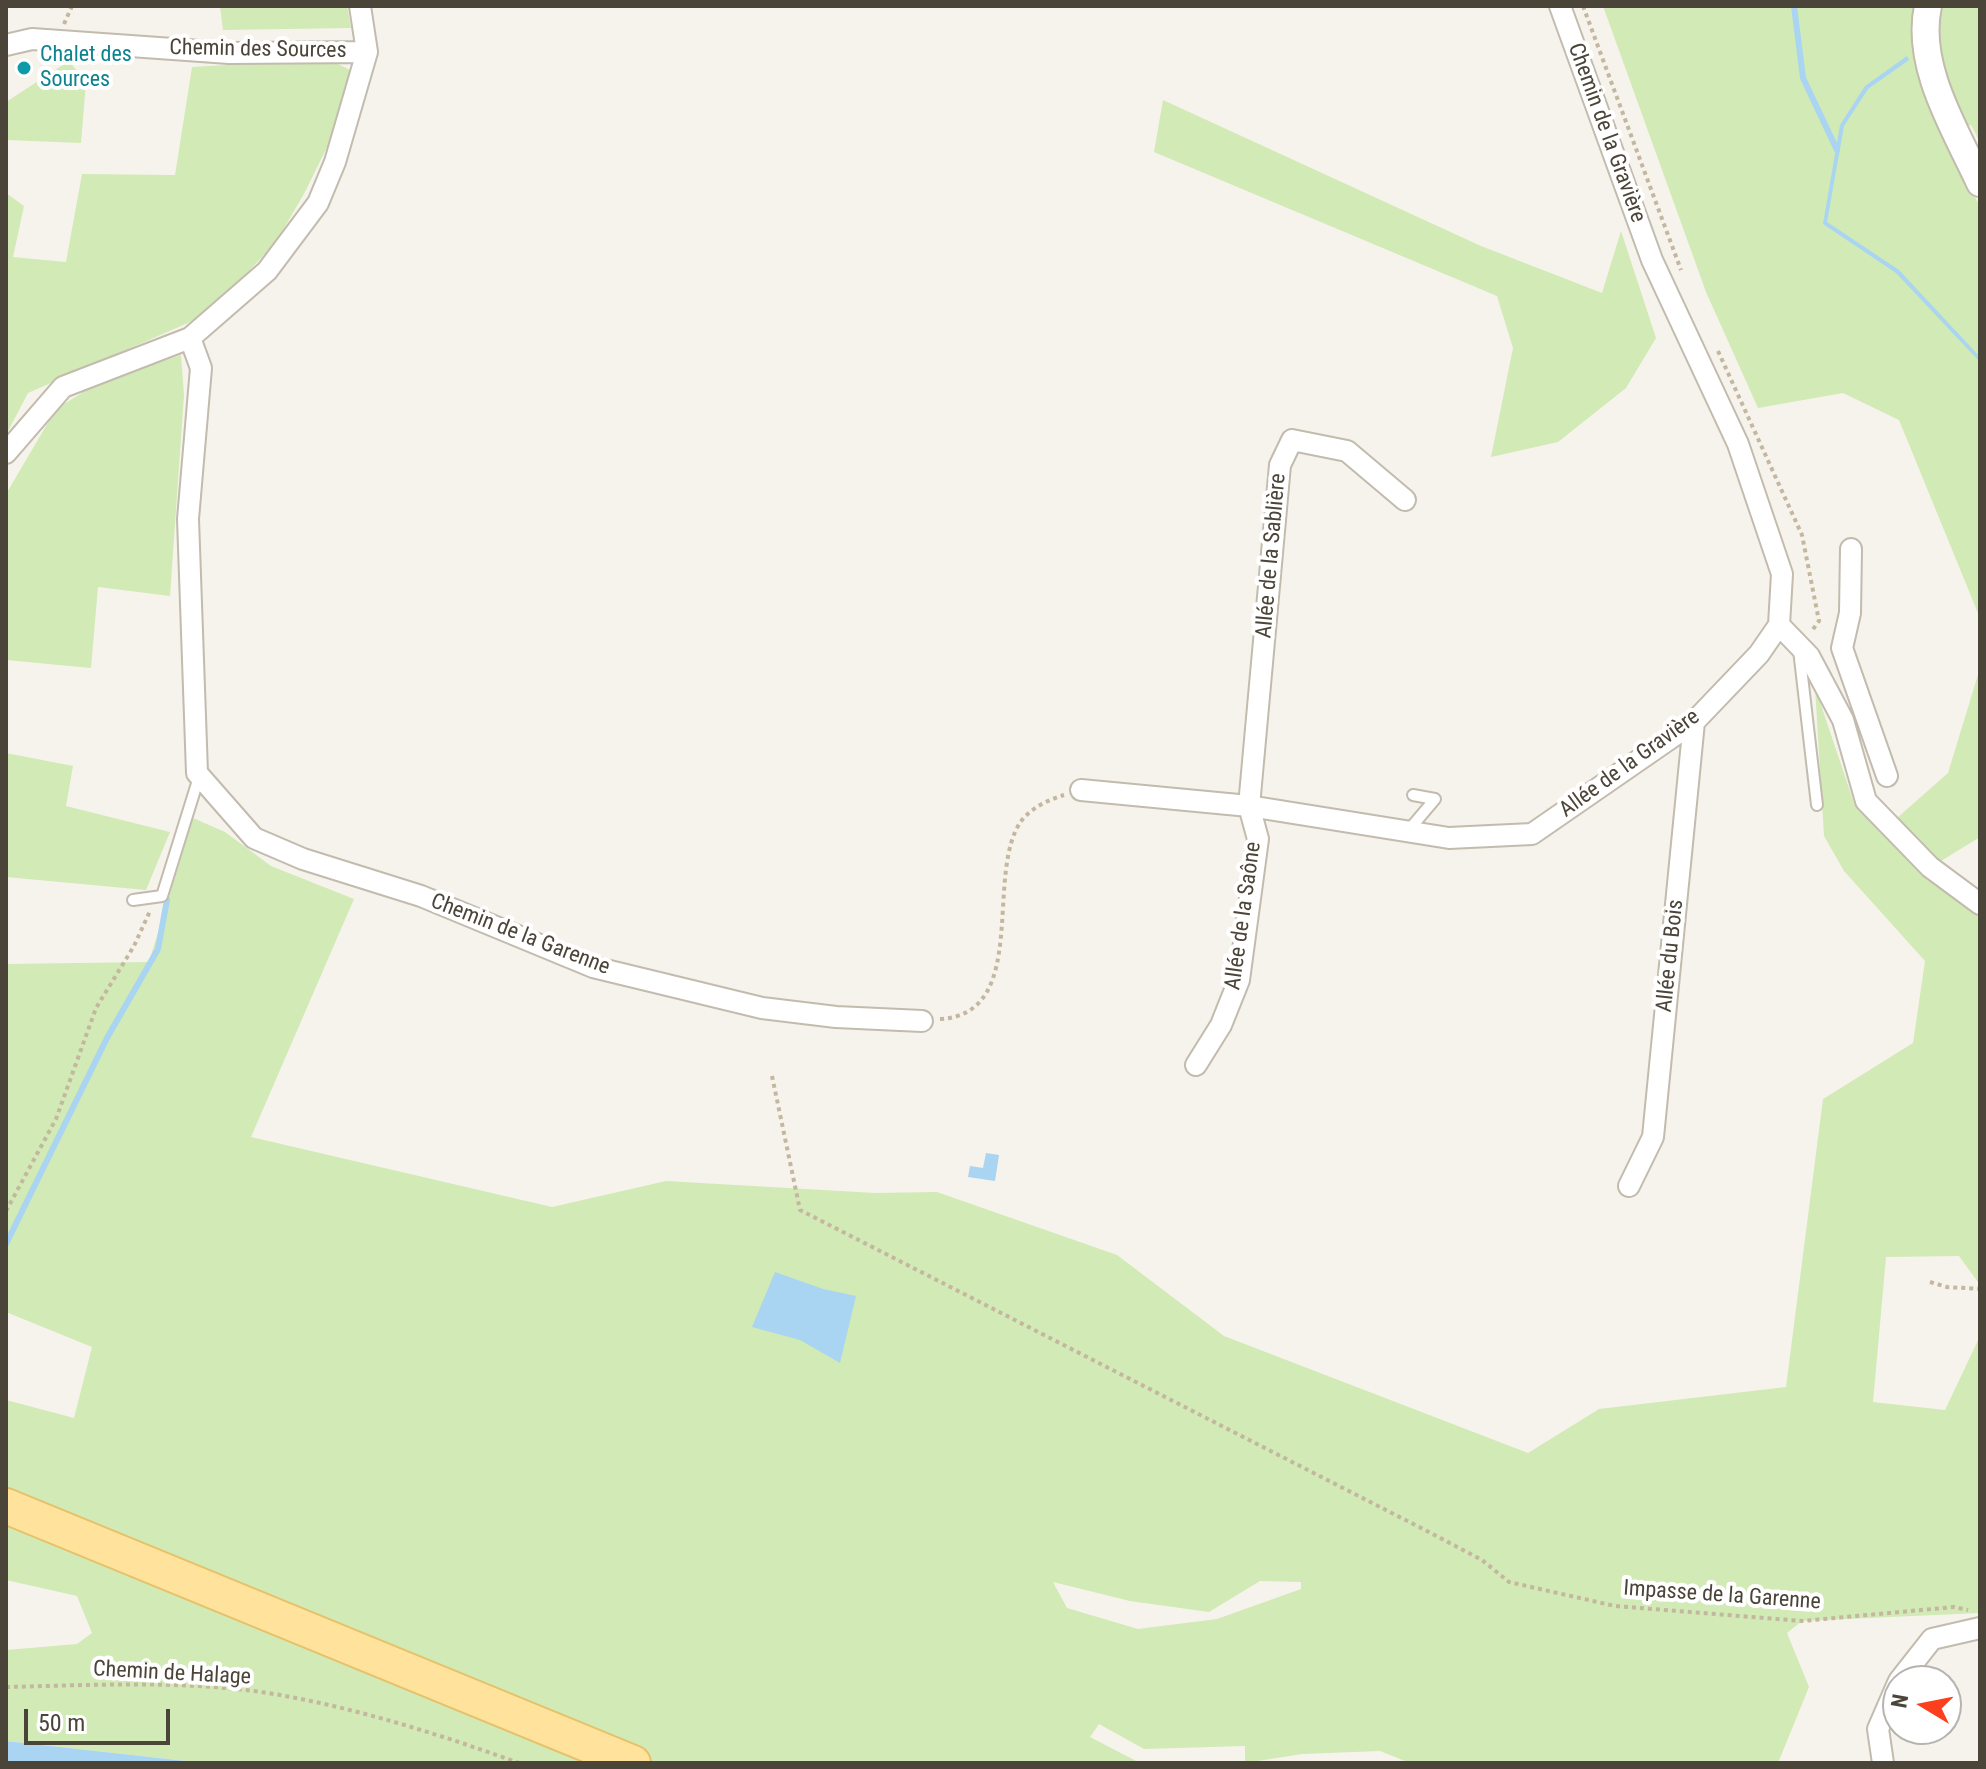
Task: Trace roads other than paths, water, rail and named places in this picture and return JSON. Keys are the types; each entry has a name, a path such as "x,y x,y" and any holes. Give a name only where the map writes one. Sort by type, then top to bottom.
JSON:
{"main road":[{"path":"6,1506 633,1763"}],"street":[{"path":"6,453 63,387 190,338 267,271 318,203 335,162 367,52 360,6"},
{"name":"Chemin de la Gravière","path":"1560,6 1652,260 1738,444 1782,574 1779,625"},
{"path":"1928,6 1923,30 1926,55 1980,183"},
{"name":"Chemin des Sources","path":"6,45 32,39 229,53 367,52"},
{"path":"190,338 201,368 188,519 200,776"},
{"name":"Allée de la Sablière","path":"1249,806 1280,465 1292,440 1347,451 1405,500"},
{"path":"1851,549 1850,613 1842,648 1887,776"},
{"path":"1779,625 1804,652 1843,720 1866,801 1930,867 1980,904"},
{"name":"Allée de la Gravière","path":"1249,806 1449,838 1532,834 1694,722 1759,654 1779,625"},
{"path":"1804,652 1842,648"},
{"name":"Allée du Bois","path":"1629,1186 1653,1137 1694,722"},
{"name":"Chemin de la Garenne","path":"200,776 254,838 303,859 421,896 593,967 762,1008 836,1017 922,1021"},
{"path":"1081,790 1249,806"},
{"name":"Allée de la Saône","path":"1196,1065 1221,1025 1239,980 1258,839 1249,806"},
{"path":"1911,1665 1932,1639 1976,1620"},
{"path":"1882,1720 1878,1729 1883,1763"}],"lane":[{"path":"1804,652 1817,805"},
{"path":"133,900 162,896 200,776"},
{"path":"1408,831 1435,799 1413,795"}],"water":[{"path":"1907,56 1909,60 1868,89 1844,126 1827,222 1899,270 1980,357 1980,362 1896,273 1823,224 1840,125 1865,86"},
{"path":"986,1153 999,1155 995,1181 968,1177 970,1166 983,1168"},
{"path":"775,1272 823,1289 856,1296 840,1363 800,1340 752,1327"},
{"path":"6,1741 204,1763 6,1763"}],"waterway":[{"path":"1794,6 1803,78 1837,150"},
{"path":"6,1244 107,1038 158,949 167,900"}],"place":[{"name":"Chalet des Sources","path":"24,68"}]}
